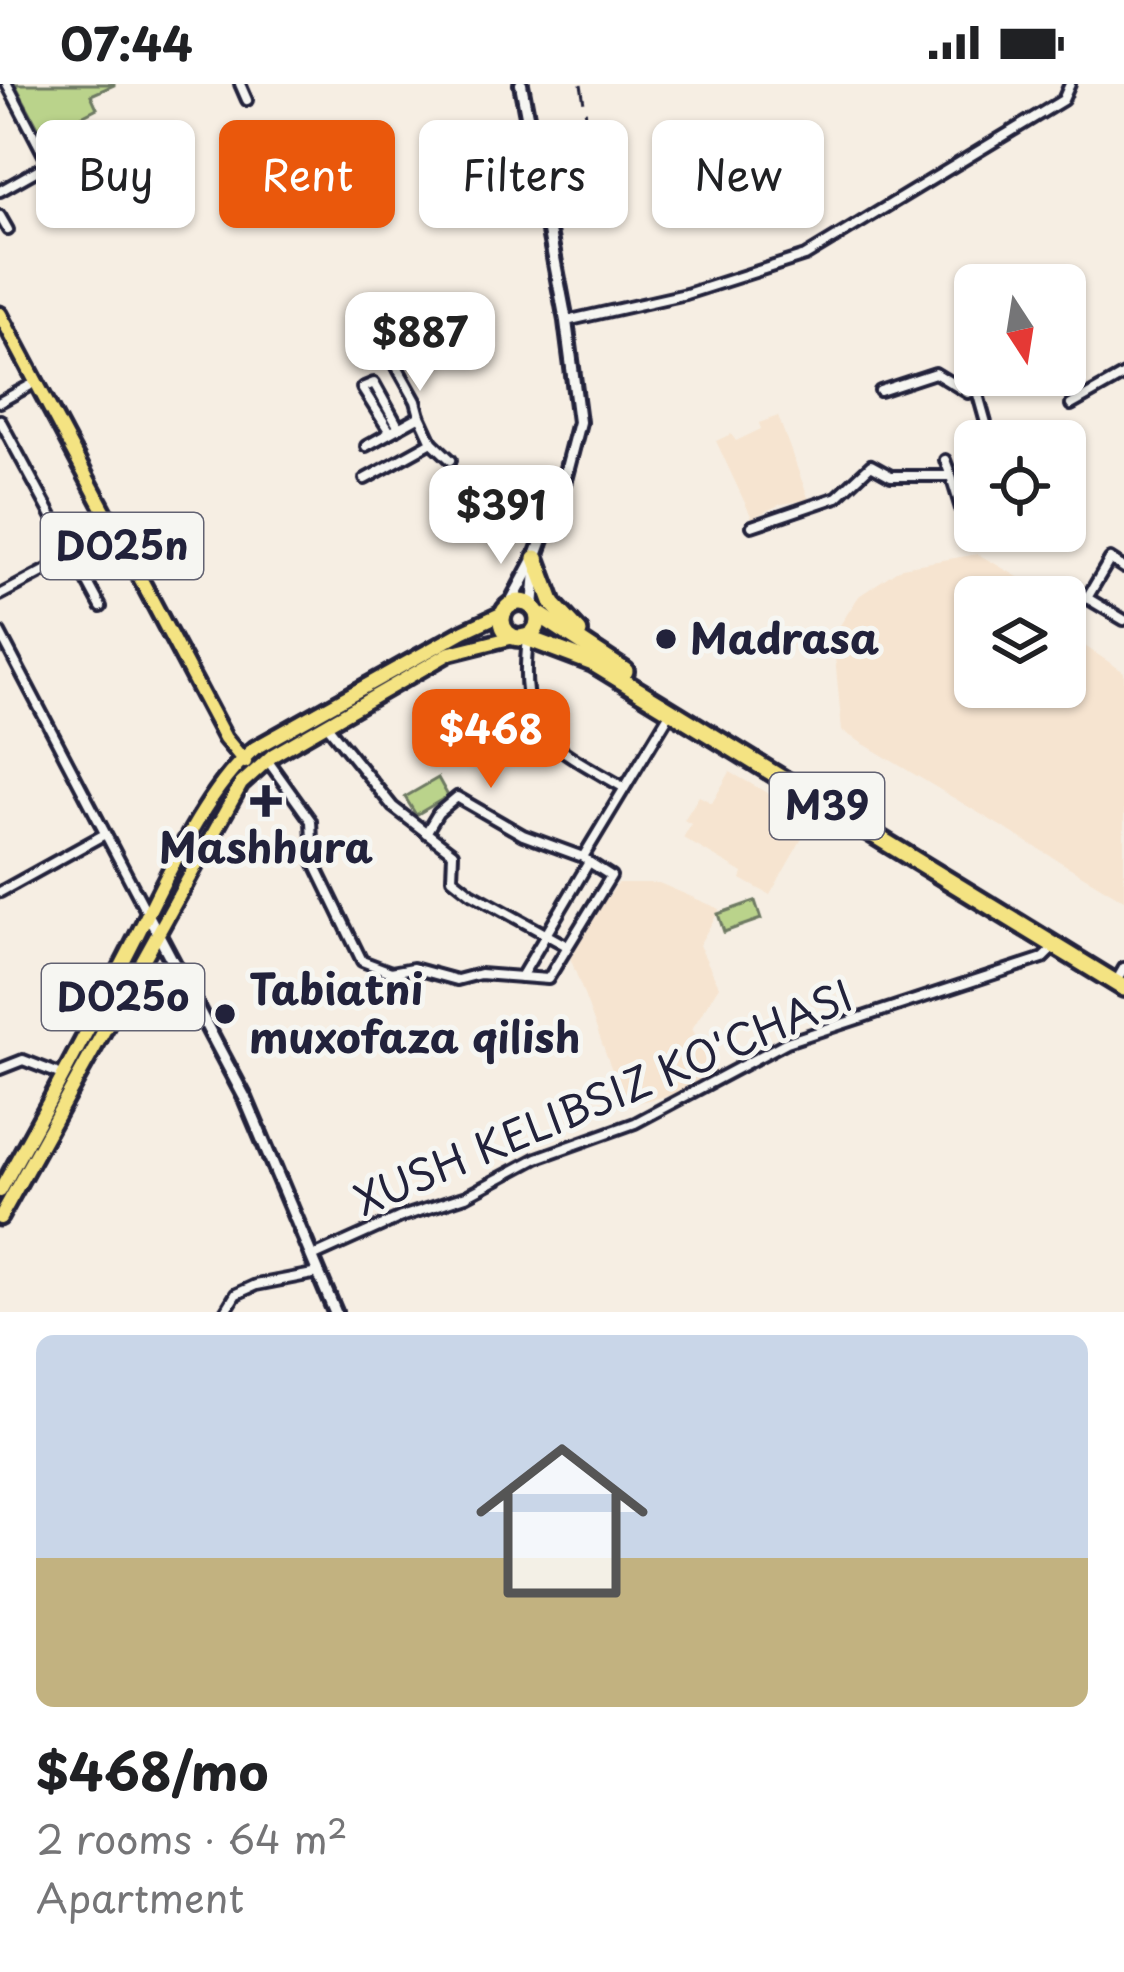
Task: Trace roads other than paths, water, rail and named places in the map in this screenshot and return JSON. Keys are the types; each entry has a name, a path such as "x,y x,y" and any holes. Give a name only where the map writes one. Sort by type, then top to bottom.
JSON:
{"highway":[{"path":"536,557 553,604 603,656"},
{"path":"522,602 535,611 536,628 522,638 504,627 506,610 522,602"},
{"name":"M39","path":"535,611 1123,977"},
{"name":"M39","path":"522,638 593,663 1055,946 1123,977"}],"main road":[{"path":"521,84 566,321 579,422 536,557 535,611"},
{"name":"D025n","path":"0,314 238,763"},
{"name":"D025n","path":"0,331 238,763 251,774"},
{"path":"238,763 506,610 536,557"},
{"path":"251,774 325,723 450,652 522,638"},
{"name":"D025o","path":"0,1191 222,781 238,763"},
{"name":"D025o","path":"0,1217 221,813 251,774"},
{"path":"148,915 245,1098 335,1312"}],"street":[{"path":"7,84 36,138"},
{"path":"240,84 247,100"},
{"path":"566,321 686,295 805,256 1063,100 1070,84"},
{"path":"0,191 36,172"},
{"path":"0,216 8,230"},
{"path":"392,358 416,400 432,442 451,460"},
{"path":"880,391 935,374 954,386"},
{"path":"1071,405 1124,375"},
{"path":"374,382 394,430 362,388 374,382"},
{"path":"0,402 29,386"},
{"path":"366,446 420,416"},
{"path":"0,420 101,607"},
{"path":"364,479 432,442"},
{"path":"945,460 954,486"},
{"path":"752,526 837,497 871,465 891,476 951,476"},
{"path":"0,595 73,556"},
{"path":"1121,564 1110,559 1087,598 1124,620"},
{"path":"0,633 148,915"},
{"path":"522,638 526,690 538,729 552,747 623,788"},
{"path":"521,977 623,788 670,712"},
{"path":"325,723 393,806 453,854 452,878 567,946"},
{"path":"267,760 311,821 314,860 362,961 392,972 412,968 457,980 480,974 548,979 611,876 586,860 523,835 457,796 438,813 427,833"},
{"path":"0,892 105,834"},
{"name":"XUSH KELIBSIZ KO'CHASI","path":"312,1257 401,1216 466,1196 537,1158 635,1123 787,1042 1043,958 1055,946"},
{"path":"0,1070 23,1060 64,1076"},
{"path":"224,1312 236,1294 256,1285 318,1273"}],"railway":[{"path":"581,84 587,120"}],"place":[{"name":"Madrasa","path":"666,639"},
{"name":"Mashhura","path":"266,801"},
{"name":"Tabiatni muxofaza qilish","path":"225,1014"}]}
